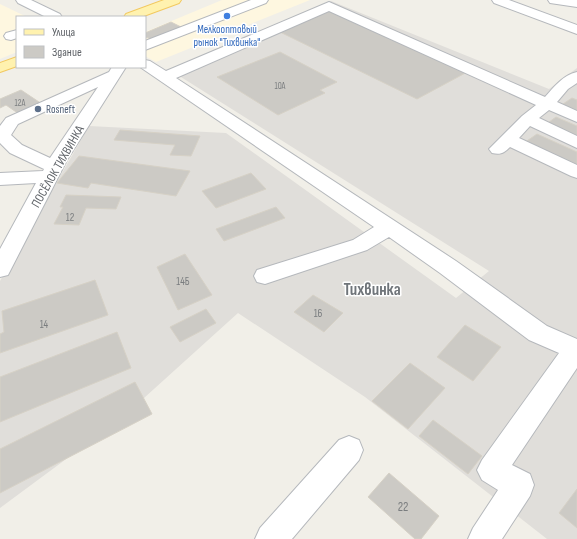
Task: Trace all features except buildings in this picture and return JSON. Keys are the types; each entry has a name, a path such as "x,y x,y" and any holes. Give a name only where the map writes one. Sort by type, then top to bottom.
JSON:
{"main road":[{"path":"133,16 174,0"},
{"path":"1,68 16,61"}],"street":[{"path":"22,0 54,16"},
{"path":"146,46 262,0"},
{"path":"498,0 577,30"},
{"path":"554,0 577,3"},
{"path":"165,78 328,6 577,117"},
{"path":"146,65 448,267 538,333 576,350 492,470 519,485 484,539"},
{"path":"51,172 16,149 1,135 12,121 86,88 116,71"},
{"name":"ПОСЁЛОК ТИХВИНКА","path":"0,269 51,172 116,71"},
{"path":"577,76 570,88 528,119 503,144 577,172"},
{"path":"0,118 65,88 86,88"},
{"path":"528,119 577,143"},
{"path":"0,179 51,172"},
{"path":"265,276 360,245 389,228"},
{"path":"271,539 349,450"}],"shaded area":[{"name":"Мелкооптовый рынок \"Тихвинка\"","path":"222,0 310,0 156,62 146,57 146,32"},
{"path":"331,1 549,89 577,68 577,539 547,539 365,397 238,313 123,417 0,508 0,281 89,126 226,133 456,298 489,271 173,72"},
{"path":"0,4 25,16 16,16 16,52 0,59"}],"place":[{"name":"Мелкооптовый рынок \"Тихвинка\"","path":"227,16"},
{"name":"Rosneft","path":"38,109"}],"district":[{"name":"Тихвинка","path":"372,289"}]}
